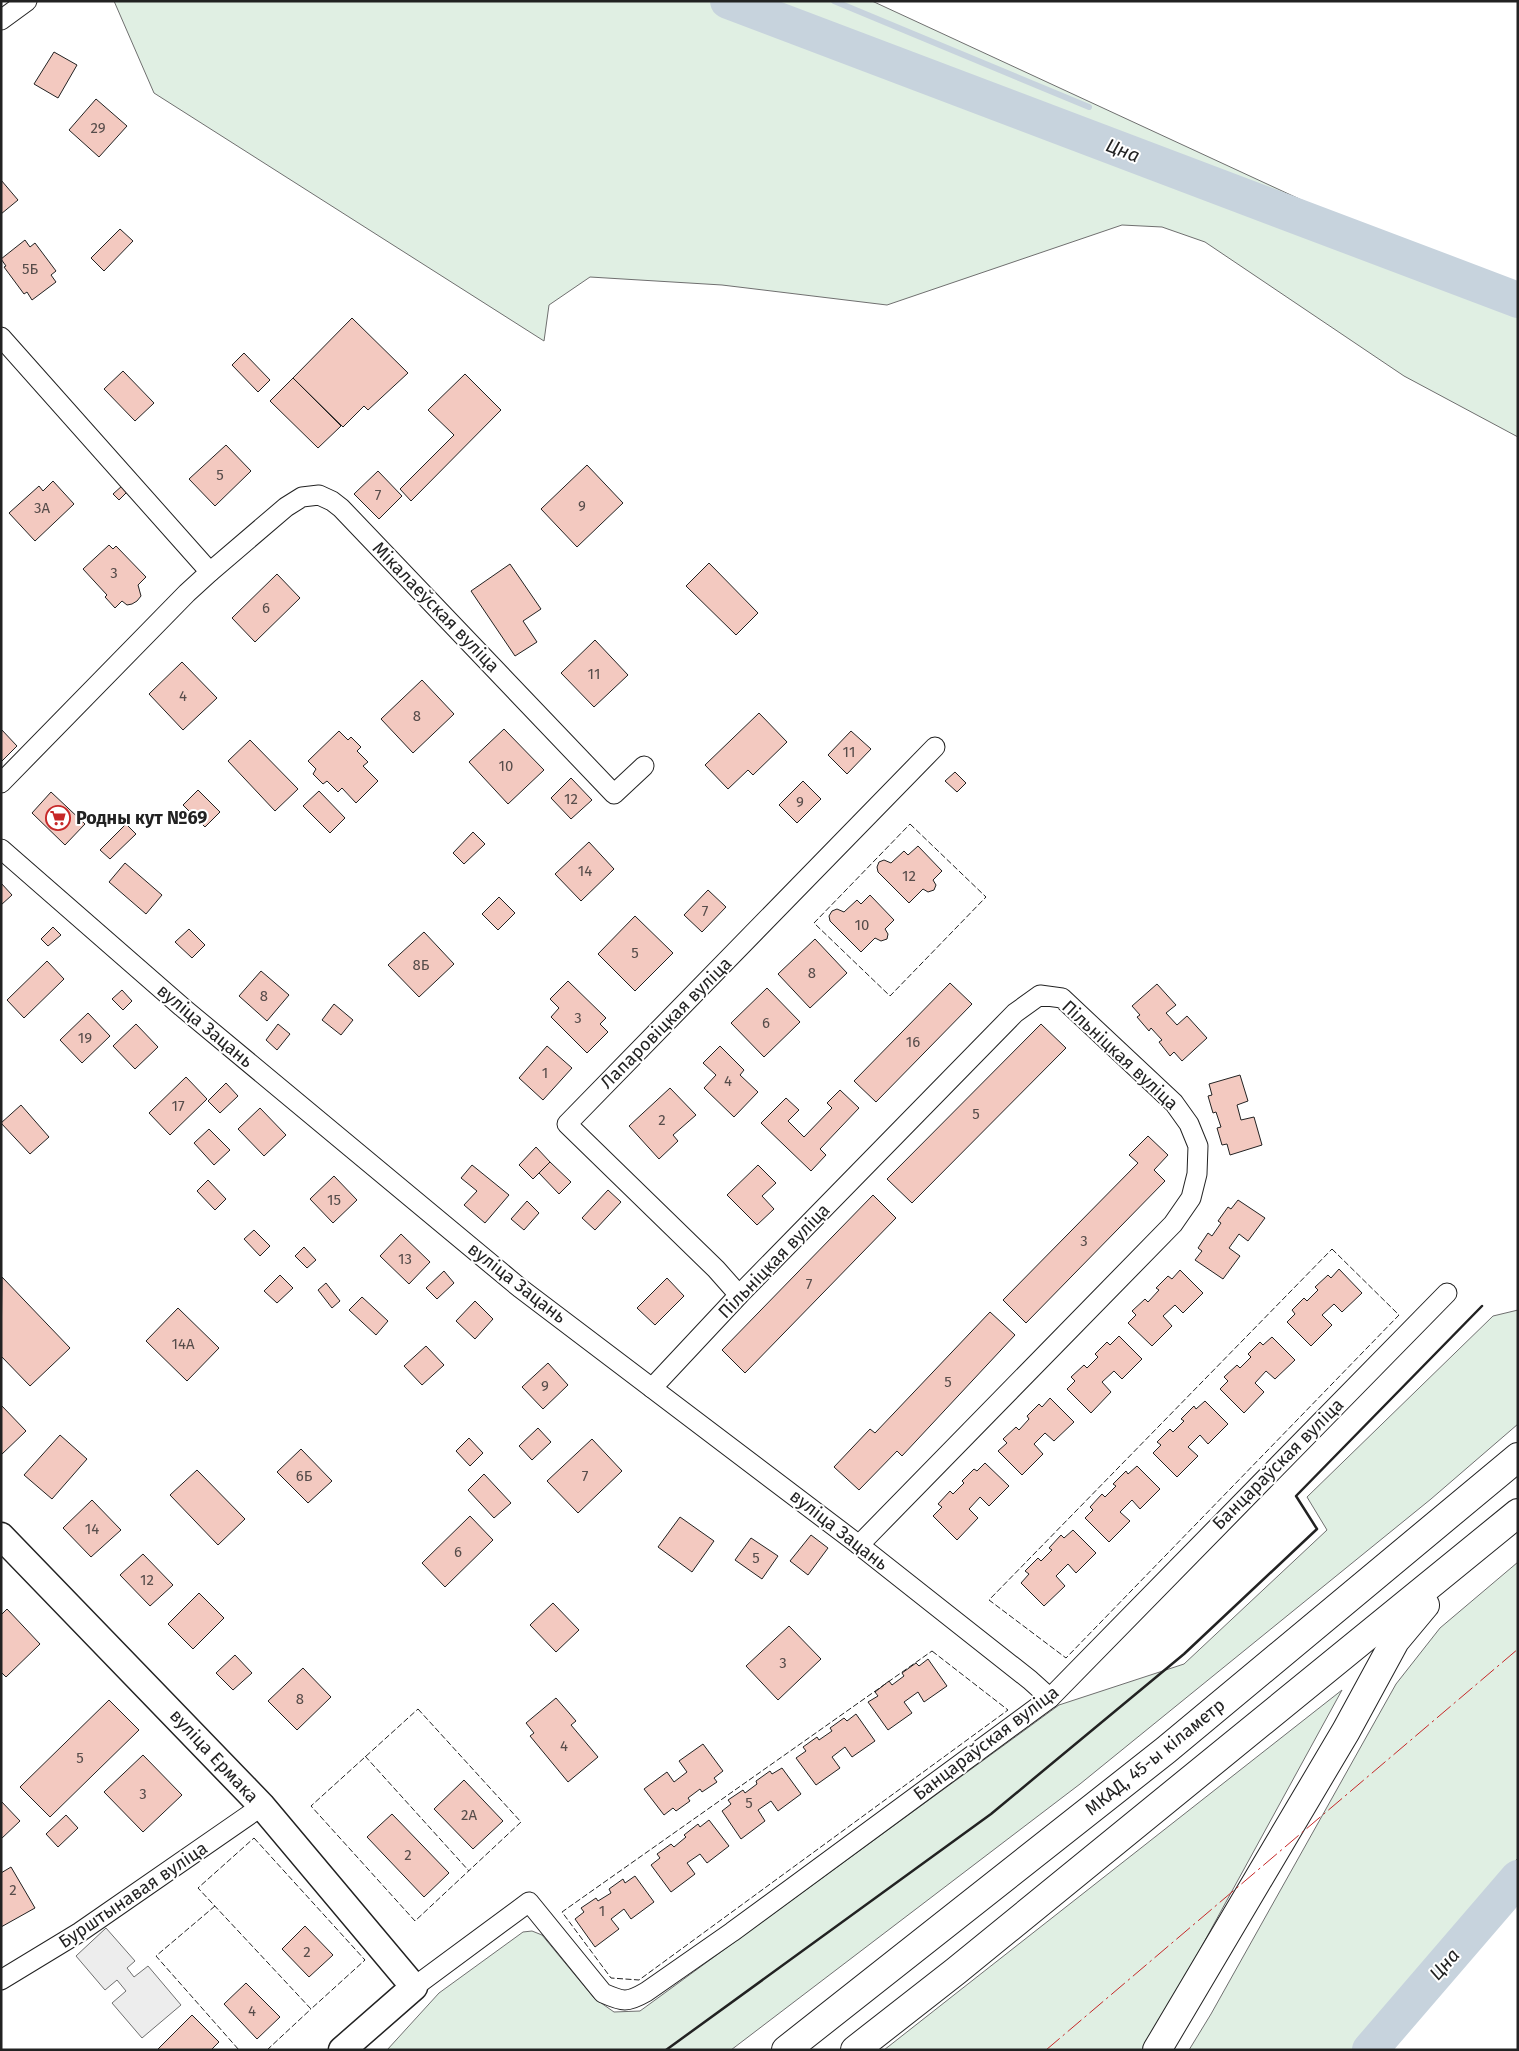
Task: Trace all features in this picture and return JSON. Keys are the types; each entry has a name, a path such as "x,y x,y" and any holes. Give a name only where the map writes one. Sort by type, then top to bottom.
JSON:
{"highway":[{"name":"МКАД, 45-ы кіламетр","path":"786,2050 1166,1750 1518,1457"},
{"path":"855,2050 956,1971 1518,1513"},
{"path":"1157,2050 1346,1731 1395,1641 1462,1560"}],"street":[{"path":"1,20 27,1"},
{"path":"1,337 210,572"},
{"name":"Мікалаеўская вуліца","path":"1,783 210,572 294,501 318,495 324,496 341,508 614,794 644,766"},
{"name":"Лапаровіцкая вуліца","path":"739,1295 716,1269 567,1124 935,747"},
{"name":"вуліца Зацань","path":"1,849 182,1008 520,1288 859,1545 1050,1698"},
{"name":"Пільніцкая вуліца","path":"652,1388 739,1295 1015,1013 1040,995 1062,998 1174,1103 1189,1124 1198,1146 1197,1174 1191,1198 1173,1224 859,1545"},
{"name":"Банцараўская вуліца","path":"414,1987 529,1902 603,1993 620,2001 631,2000 732,1932 1050,1698 1447,1293"},
{"name":"вуліца Ермака","path":"1,1536 262,1806 414,1987"},
{"name":"Бурштынавая вуліца","path":"1,1980 80,1932 262,1806"},
{"path":"342,2050 414,1987"}],"green space":[{"path":"114,1 872,1 1375,234 1518,295 1518,437 1404,376 1205,242 1162,227 1122,225 887,305 722,285 590,277 549,305 544,341 154,93"},
{"path":"1518,1310 1518,1424 1431,1499 1080,1784 731,2050 387,2050 439,1993 523,1932 532,1931 542,1935 594,1998 614,2012 640,2011 1059,1705 1184,1664 1327,1530 1307,1497 1493,1316"},
{"path":"1518,1562 1518,1858 1356,2050 1189,2050 1396,1684 1440,1628"},
{"path":"1342,1690 1145,2050 884,2050"}],"shaded area":[{"path":"106,1928 135,1961 127,1968 134,1977 148,1966 181,2005 142,2038 112,2003 126,1991 117,1980 105,1990 76,1956"}],"building":[{"path":"54,52 77,65 58,98 34,84"},
{"path":"96,99 127,126 99,157 69,130"},
{"path":"1,180 18,200 1,214"},
{"path":"120,229 133,241 104,271 91,258"},
{"path":"25,240 30,247 35,243 56,271 51,275 56,282 32,300 27,292 24,294 4,267 6,266 1,259"},
{"path":"352,318 408,373 368,410 364,406 343,427 293,378"},
{"path":"244,353 270,380 258,392 232,365"},
{"path":"123,371 154,403 135,421 104,389"},
{"path":"465,374 501,410 411,501 400,489 454,435 428,410"},
{"path":"293,378 341,426 318,448 270,401"},
{"path":"226,445 251,471 215,506 189,479"},
{"path":"587,465 623,503 577,547 541,509"},
{"path":"378,471 402,496 379,519 354,494"},
{"path":"53,481 74,504 35,541 9,513 39,486 43,491"},
{"path":"123,485 128,491 119,500 113,494"},
{"path":"109,545 113,549 116,546 146,577 138,585 141,596 132,604 127,605 122,601 115,608 105,597 107,595 83,569"},
{"path":"709,563 758,613 736,635 686,586"},
{"path":"510,564 541,609 523,621 537,642 515,656 471,591"},
{"path":"277,574 300,598 255,642 232,618"},
{"path":"595,640 628,675 594,707 561,673"},
{"path":"182,662 217,698 183,730 149,694"},
{"path":"422,680 454,714 413,753 381,719"},
{"path":"759,713 787,742 753,775 748,770 728,789 705,765"},
{"path":"1,729 17,746 1,762"},
{"path":"504,729 544,770 508,804 469,762"},
{"path":"339,731 348,740 351,737 361,747 357,751 368,762 363,766 378,781 356,803 342,788 338,792 327,781 323,784 313,774 316,769 308,761"},
{"path":"851,731 871,749 847,774 828,755"},
{"path":"250,740 298,789 275,811 228,761"},
{"path":"955,772 966,783 957,792 945,781"},
{"path":"571,778 592,800 571,819 551,798"},
{"path":"803,781 821,799 797,823 779,805"},
{"path":"198,790 220,812 205,827 183,805"},
{"path":"319,791 345,818 330,833 303,806"},
{"name":"Родны кут №69","path":"51,792 85,824 65,845 32,813"},
{"path":"126,824 136,834 110,859 100,850"},
{"path":"473,832 485,844 464,864 453,853"},
{"path":"589,842 614,869 581,901 555,874"},
{"path":"918,846 942,871 933,880 936,885 934,890 928,892 923,889 909,903 878,872 877,867 879,862 884,860 891,863 904,851 908,855"},
{"path":"125,863 162,895 146,914 109,882"},
{"path":"1,883 12,895 1,905"},
{"path":"708,890 726,907 702,932 684,915"},
{"path":"870,895 894,920 885,929 888,934 887,939 881,941 875,938 861,952 830,921 829,916 832,911 837,909 844,912 857,900 861,904"},
{"path":"499,897 515,913 498,930 482,914"},
{"path":"635,916 673,953 635,991 598,954"},
{"path":"53,927 61,935 48,946 41,939"},
{"path":"189,929 205,945 192,958 175,942"},
{"path":"424,932 454,964 419,997 388,965"},
{"path":"815,939 847,973 810,1008 778,974"},
{"path":"47,961 64,979 24,1018 7,1000"},
{"path":"261,971 289,995 267,1021 239,996"},
{"path":"568,981 606,1018 600,1024 608,1032 587,1053 551,1017 559,1008 550,999"},
{"path":"950,983 972,1004 876,1102 854,1081"},
{"path":"1157,984 1176,1005 1166,1013 1177,1025 1187,1016 1207,1038 1182,1061 1174,1052 1170,1056 1159,1042 1162,1040 1151,1028 1149,1031 1137,1017 1140,1015 1132,1006"},
{"path":"767,988 800,1022 764,1057 731,1023"},
{"path":"122,990 132,1001 123,1010 112,999"},
{"path":"334,1004 353,1020 341,1035 322,1020"},
{"path":"88,1013 110,1036 82,1063 60,1040"},
{"path":"136,1024 158,1047 135,1069 113,1046"},
{"path":"278,1024 290,1034 277,1050 266,1040"},
{"path":"1041,1024 1066,1048 912,1203 887,1179"},
{"path":"547,1046 572,1068 543,1100 519,1078"},
{"path":"720,1046 744,1070 740,1075 758,1092 734,1117 704,1088 716,1075 703,1063"},
{"path":"1240,1075 1248,1101 1237,1105 1241,1120 1254,1117 1262,1145 1230,1155 1227,1144 1222,1145 1217,1128 1221,1127 1216,1112 1213,1113 1208,1096 1212,1095 1209,1084"},
{"path":"186,1077 207,1099 170,1135 149,1113"},
{"path":"226,1083 238,1096 220,1113 208,1101"},
{"path":"670,1088 696,1115 673,1135 678,1141 659,1159 629,1126"},
{"path":"840,1090 859,1108 820,1149 826,1155 811,1171 761,1123 786,1098 799,1110 788,1121 804,1137 832,1108 827,1103"},
{"path":"21,1105 49,1137 30,1154 1,1123"},
{"path":"260,1108 286,1135 264,1156 238,1129"},
{"path":"209,1129 230,1150 214,1165 194,1143"},
{"path":"1148,1136 1168,1155 1154,1170 1165,1181 1026,1323 1003,1300 1138,1163 1129,1155"},
{"path":"536,1147 550,1162 533,1179 519,1165"},
{"path":"550,1162 571,1182 559,1194 539,1173"},
{"path":"472,1165 509,1195 485,1223 464,1205 477,1191 461,1178"},
{"path":"758,1165 776,1183 762,1196 774,1209 757,1225 727,1195"},
{"path":"334,1176 357,1200 333,1223 310,1199"},
{"path":"208,1180 226,1199 215,1210 197,1191"},
{"path":"608,1190 621,1202 595,1230 582,1218"},
{"path":"873,1195 896,1218 745,1373 722,1350"},
{"path":"1238,1200 1265,1218 1248,1241 1239,1234 1229,1248 1240,1256 1223,1279 1195,1260 1202,1251 1198,1248 1208,1233 1212,1236 1221,1223 1218,1221 1228,1207 1231,1209"},
{"path":"527,1201 539,1213 524,1230 511,1219"},
{"path":"254,1230 270,1246 260,1256 244,1239"},
{"path":"401,1234 430,1262 409,1284 380,1256"},
{"path":"304,1247 316,1260 307,1268 295,1256"},
{"path":"1339,1269 1362,1293 1342,1312 1334,1304 1322,1315 1332,1325 1311,1346 1287,1322 1295,1314 1292,1310 1304,1298 1307,1301 1318,1290 1315,1287 1328,1275 1331,1278"},
{"path":"1180,1270 1203,1293 1183,1313 1175,1305 1163,1316 1172,1326 1152,1346 1128,1323 1136,1315 1132,1311 1145,1299 1148,1302 1159,1290 1156,1288 1168,1276 1172,1279"},
{"path":"444,1271 454,1283 437,1299 426,1288"},
{"path":"280,1275 293,1288 277,1303 264,1291"},
{"path":"2,1277 70,1348 30,1386 1,1356"},
{"path":"667,1278 684,1296 655,1325 637,1308"},
{"path":"326,1283 340,1301 332,1308 318,1290"},
{"path":"362,1297 388,1321 376,1335 349,1310"},
{"path":"475,1301 493,1319 475,1339 456,1321"},
{"path":"178,1308 219,1348 187,1381 146,1341"},
{"path":"990,1312 1015,1335 902,1456 897,1451 859,1490 834,1467 870,1429 875,1433"},
{"path":"1119,1336 1142,1359 1122,1379 1114,1371 1102,1382 1111,1392 1091,1413 1067,1389 1075,1381 1071,1377 1084,1365 1087,1368 1098,1357 1095,1354 1107,1342 1110,1345"},
{"path":"1272,1337 1295,1360 1275,1379 1266,1371 1255,1383 1264,1392 1244,1413 1220,1389 1228,1381 1224,1377 1237,1365 1240,1368 1251,1357 1248,1354 1260,1342 1263,1345"},
{"path":"426,1346 444,1365 422,1385 404,1366"},
{"path":"548,1363 568,1385 543,1409 522,1387"},
{"path":"1050,1398 1074,1422 1054,1441 1045,1433 1034,1444 1043,1454 1022,1475 998,1451 1007,1443 1003,1439 1016,1427 1019,1430 1029,1419 1027,1416 1039,1404 1042,1407"},
{"path":"1205,1401 1228,1424 1208,1444 1200,1435 1188,1447 1198,1456 1177,1477 1153,1453 1161,1445 1157,1442 1170,1429 1173,1432 1184,1421 1181,1419 1194,1406 1196,1409"},
{"path":"1,1405 26,1431 1,1455"},
{"path":"538,1428 551,1442 532,1460 519,1446"},
{"path":"60,1435 87,1459 52,1499 24,1475"},
{"path":"469,1438 483,1453 470,1466 456,1451"},
{"path":"592,1439 622,1471 578,1513 547,1481"},
{"path":"301,1449 332,1481 308,1503 277,1472"},
{"path":"985,1463 1009,1486 989,1506 980,1497 969,1509 978,1518 957,1540 933,1516 942,1507 938,1504 950,1491 953,1494 974,1469 977,1471"},
{"path":"1137,1466 1160,1489 1140,1509 1132,1500 1120,1512 1130,1521 1109,1542 1085,1518 1093,1510 1090,1507 1102,1494 1105,1497 1116,1486 1113,1484 1126,1471 1128,1474"},
{"path":"197,1470 245,1519 218,1545 170,1495"},
{"path":"484,1474 511,1503 494,1518 468,1490"},
{"path":"92,1500 121,1530 91,1557 63,1528"},
{"path":"470,1516 493,1540 445,1587 422,1563"},
{"path":"680,1517 714,1541 692,1572 658,1547"},
{"path":"1073,1530 1096,1553 1076,1573 1068,1564 1056,1576 1065,1586 1044,1606 1021,1583 1029,1574 1025,1571 1038,1558 1041,1561 1052,1550 1049,1548 1061,1535 1064,1538"},
{"path":"811,1535 828,1548 808,1575 790,1561"},
{"path":"751,1538 778,1556 762,1579 735,1560"},
{"path":"143,1554 173,1585 150,1606 120,1575"},
{"path":"199,1593 224,1618 193,1649 168,1624"},
{"path":"553,1603 579,1630 556,1652 530,1625"},
{"path":"7,1609 40,1644 6,1677 1,1672 1,1615"},
{"path":"789,1626 821,1659 778,1700 746,1666"},
{"path":"235,1655 252,1673 233,1690 216,1673"},
{"path":"928,1659 947,1686 924,1702 918,1692 904,1702 912,1713 888,1730 868,1702 878,1696 875,1692 889,1681 892,1685 904,1676 902,1673 916,1663 919,1666"},
{"path":"303,1668 331,1697 297,1730 268,1701"},
{"path":"556,1698 576,1721 571,1725 598,1757 568,1782 530,1736 534,1733 526,1723"},
{"path":"109,1700 139,1730 50,1817 20,1787"},
{"path":"856,1714 875,1741 852,1757 845,1747 832,1757 840,1768 816,1785 796,1758 806,1751 803,1747 817,1737 819,1740 832,1731 830,1728 844,1718 847,1721"},
{"path":"703,1744 723,1771 714,1778 717,1782 702,1792 700,1789 688,1798 690,1801 676,1811 673,1808 664,1815 644,1789 667,1772 674,1782 687,1772 679,1761"},
{"path":"143,1755 182,1795 143,1832 104,1792"},
{"path":"782,1768 801,1794 778,1811 771,1801 758,1810 765,1821 741,1839 722,1811 731,1804 728,1800 743,1790 745,1793 757,1784 756,1781 770,1771 772,1774"},
{"path":"464,1780 503,1821 473,1849 434,1809"},
{"path":"1,1801 20,1821 1,1839"},
{"path":"392,1814 449,1873 424,1897 367,1837"},
{"path":"66,1815 78,1828 58,1847 46,1834"},
{"path":"709,1820 729,1846 707,1863 700,1854 687,1863 695,1874 671,1892 651,1865 660,1858 657,1854 671,1844 674,1847 686,1837 684,1835 698,1824 700,1827"},
{"path":"11,1867 35,1908 1,1927 1,1873"},
{"path":"635,1876 654,1902 631,1919 624,1909 611,1919 619,1929 595,1947 575,1919 584,1912 581,1908 596,1898 598,1901 611,1893 609,1889 623,1879 625,1883"},
{"path":"305,1926 333,1955 309,1977 282,1949"},
{"path":"246,1983 280,2017 257,2039 224,2004"},
{"path":"192,2015 219,2042 211,2050 157,2050"}],"waterway":[{"name":"Цна","path":"728,1 1518,300"},
{"path":"834,1 1089,107"},
{"name":"Цна","path":"1370,2050 1518,1878"}],"fence":[{"path":"910,824 986,897 890,996 814,923 910,824"},
{"path":"1332,1249 1399,1315 1066,1658 989,1600 1332,1249"},
{"path":"932,1651 1008,1710 639,1980 611,1978 562,1912 932,1651"},
{"path":"418,1709 521,1822 415,1921 311,1806 418,1709"},
{"path":"365,1756 469,1871"},
{"path":"254,1838 365,1960 311,2009 198,1888 254,1838"},
{"path":"215,1906 156,1956 239,2050"},
{"path":"267,2050 311,2009"}],"wall":[{"path":"666,2050 991,1814 1184,1654 1317,1529 1296,1496 1482,1306"}],"power":[{"path":"1046,2050 1518,1649"}],"place":[{"name":"Родны кут №69","path":"58,818"}]}
